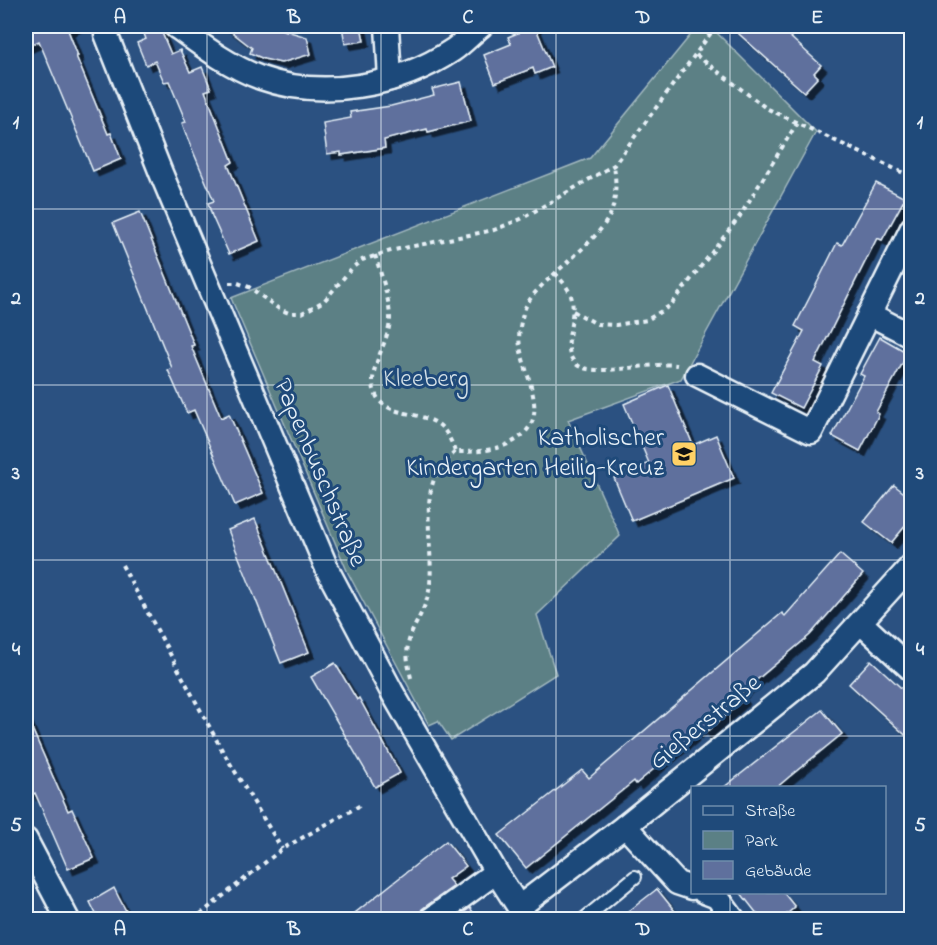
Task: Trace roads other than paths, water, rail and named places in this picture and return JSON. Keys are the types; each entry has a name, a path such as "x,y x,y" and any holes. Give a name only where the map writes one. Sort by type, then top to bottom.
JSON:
{"street":[{"name":"Papenbuschstraße","path":"106,26 110,45 161,173 328,572 396,699 496,872 523,913"},
{"path":"176,26 220,57 260,77 295,87 340,88 390,80 427,65 455,49 481,26"},
{"path":"387,26 390,80"},
{"path":"697,375 811,432 912,228"},
{"path":"869,314 912,336"},
{"name":"Gießerstraße","path":"523,913 625,826 814,673 912,565"},
{"path":"861,623 912,670"},
{"path":"625,826 677,883 691,887"},
{"path":"26,840 68,920"},
{"path":"430,920 496,872"},
{"path":"709,894 717,897 734,920"}],"lane":[{"path":"583,920 634,877"}],"place":[{"name":"Katholischer Kindergarten Heilig-Kreuz","path":"684,454"}],"park label":[{"name":"Kleeberg","path":"426,380"}]}
